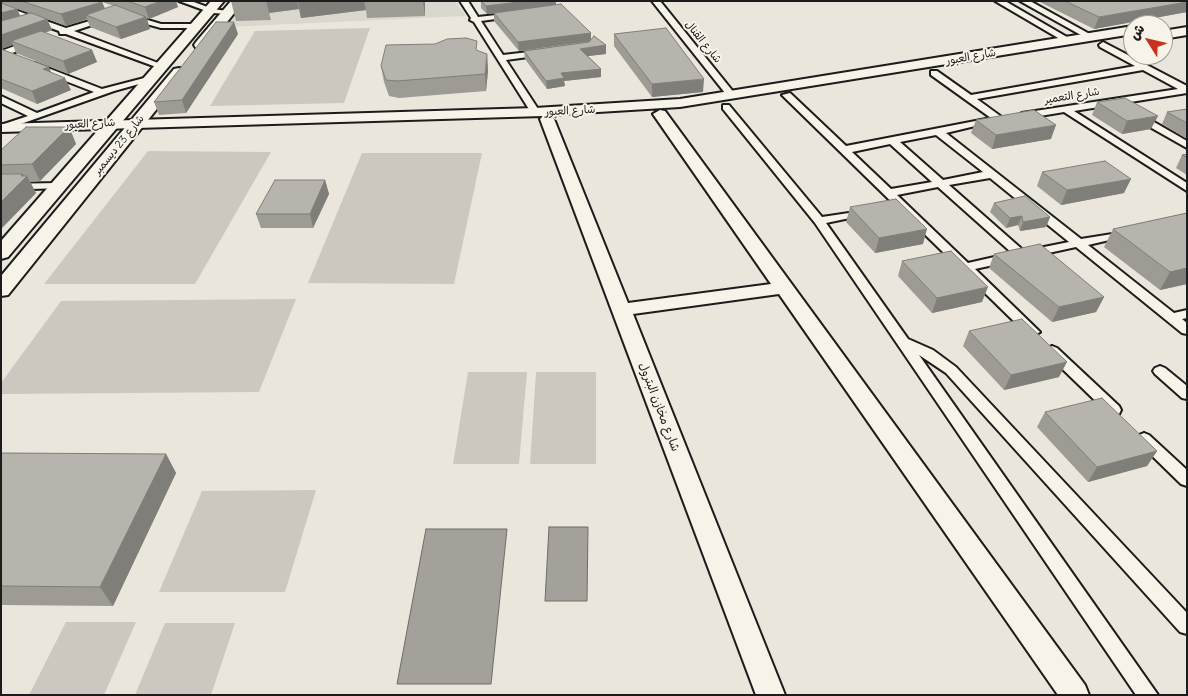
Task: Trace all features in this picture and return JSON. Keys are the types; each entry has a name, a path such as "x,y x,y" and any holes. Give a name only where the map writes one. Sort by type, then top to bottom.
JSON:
{"main road":[{"name":"شارع 23 ديسمبر","path":"1,253 197,26 224,6"},
{"name":"شارع 23 ديسمبر","path":"1,290 132,128 224,6"}],"street":[{"path":"2,7 20,1"},
{"path":"183,1 224,6"},
{"path":"464,1 499,58 541,115"},
{"name":"شارع القنال","path":"656,1 819,221 1148,695"},
{"path":"999,1 1068,40"},
{"path":"1024,1 1091,37"},
{"path":"2,7 65,31 157,72"},
{"path":"56,34 114,11 161,26 197,26"},
{"path":"474,20 522,13"},
{"path":"18,26 35,20"},
{"path":"1173,23 1187,21"},
{"path":"1173,33 1187,31"},
{"name":"شارع العبور","path":"941,68 1068,40 1123,32"},
{"path":"2,53 39,41"},
{"name":"شارع العبور","path":"2,132 541,115 660,114 907,72 1123,42"},
{"path":"1103,45 1186,90"},
{"path":"499,58 553,50"},
{"path":"2,53 102,92"},
{"path":"969,98 1144,67"},
{"path":"941,68 969,98 1000,120"},
{"path":"2,132 36,116 157,72"},
{"name":"شارع العبور","path":"541,115 787,95 907,72"},
{"name":"شارع التعمير","path":"844,150 1000,120 1186,90"},
{"path":"787,95 1122,418"},
{"path":"1,99 36,116"},
{"path":"1115,102 1187,145"},
{"path":"1067,110 1187,188"},
{"path":"660,114 1075,695"},
{"name":"شارع مخازن البترول","path":"541,115 621,310 771,695"},
{"path":"939,132 1187,330"},
{"path":"893,141 1021,255"},
{"path":"889,193 992,174"},
{"path":"1,187 60,186"},
{"path":"819,221 900,204"},
{"path":"965,267 1138,231"},
{"path":"621,310 784,288"},
{"path":"1172,318 1187,314"},
{"path":"905,343 928,353 951,370 1187,626"},
{"path":"1160,371 1187,394"},
{"path":"1137,432 1187,480"}],"shaded area":[{"path":"247,1 455,1 466,16 226,27"},
{"path":"370,28 344,103 210,106 255,31"},
{"path":"148,151 271,152 195,284 44,284"},
{"path":"362,153 482,153 454,284 308,283"},
{"path":"296,299 259,392 1,394 1,383 61,301"},
{"path":"468,372 527,372 519,464 453,464"},
{"path":"536,372 596,372 596,464 530,464"},
{"path":"316,490 285,592 159,592 202,491"},
{"path":"549,527 588,527 587,601 545,601"},
{"path":"426,529 507,529 491,684 397,684"},
{"path":"66,622 136,622 104,695 29,695"},
{"path":"165,623 235,623 211,695 135,695"}],"building":[{"path":"21,1 101,1 102,2 61,14"},
{"path":"127,1 161,1 145,7"},
{"path":"481,1 527,1 486,6"},
{"path":"1065,1 1187,1 1187,2 1099,17"},
{"path":"1,3 17,9 1,13"},
{"path":"561,4 591,33 518,42 494,13"},
{"path":"115,5 146,17 116,27 86,15"},
{"path":"31,13 47,19 1,35 1,21"},
{"path":"216,22 234,22 182,100 154,102"},
{"path":"666,28 704,79 652,84 614,34"},
{"path":"41,31 92,50 63,61 11,41"},
{"path":"594,36 606,45 580,49 601,69 561,73 564,78 546,81 524,51 589,42"},
{"path":"466,38 477,41 476,50 487,54 485,74 397,81 386,80 381,66 386,45 435,44 447,39"},
{"path":"1,49 49,67 43,69 65,78 32,91 1,79"},
{"path":"1125,98 1158,116 1127,121 1097,102"},
{"path":"1187,109 1187,123 1167,112"},
{"path":"1034,110 1056,125 996,135 976,120"},
{"path":"26,127 69,127 32,164 1,165 1,150"},
{"path":"1105,161 1131,179 1067,190 1042,172"},
{"path":"1,174 23,174 21,176 27,176 1,202"},
{"path":"275,180 325,180 310,214 256,214"},
{"path":"1025,196 1050,217 1023,222 1022,216 1010,218 994,203"},
{"path":"896,199 927,229 879,238 850,207"},
{"path":"1187,213 1187,268 1170,272 1113,229"},
{"path":"1040,244 1104,297 1059,307 994,254"},
{"path":"951,251 988,287 937,298 902,261"},
{"path":"1022,319 1067,362 1011,375 969,331"},
{"path":"1102,398 1157,451 1097,467 1045,412"},
{"path":"1,453 166,454 100,587 1,586"}]}
